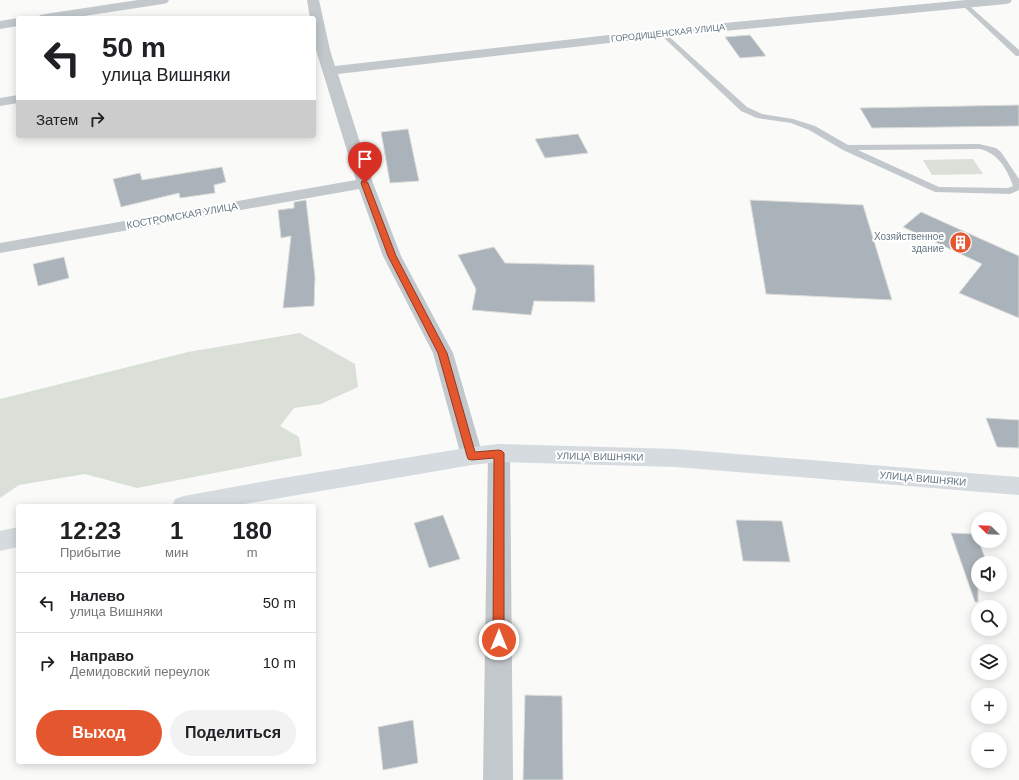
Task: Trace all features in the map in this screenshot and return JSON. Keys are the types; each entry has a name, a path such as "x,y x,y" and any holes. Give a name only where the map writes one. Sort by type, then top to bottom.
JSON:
{"street":[{"path":"58,16 163,0"},
{"path":"313,0 315,16"},
{"name":"ГОРОДИЩЕНСКАЯ УЛИЦА","path":"330,71 662,33 1006,0"},
{"path":"0,25 16,22"},
{"path":"316,26 319,51 330,71 365,183 392,256 443,353 472,456"},
{"path":"0,102 16,99"},
{"name":"КОСТРОМСКАЯ УЛИЦА","path":"0,248 365,183"},
{"path":"498,780 499,453"},
{"name":"УЛИЦА ВИШНЯКИ","path":"194,504 277,488 472,456 499,453 676,458 1019,486"},
{"path":"0,541 16,538"}],"lane":[{"path":"964,4 1019,54"},
{"path":"662,33 750,113 799,123 812,128 846,148 938,190 1010,191 1018,187 1016,180 996,152 979,146 846,148"}],"shaded area":[{"path":"973,159 983,174 932,175 923,160"},
{"path":"300,333 355,364 358,387 321,404 294,408 280,426 299,437 302,456 137,488 85,474 19,485 0,498 0,399 188,352"}],"building":[{"path":"750,35 766,56 740,58 725,37"},
{"path":"1019,105 1019,126 872,128 860,108"},
{"path":"408,129 419,181 390,183 381,132"},
{"path":"578,134 588,153 545,158 535,139"},
{"path":"222,167 226,182 214,185 215,193 180,198 179,193 121,207 113,179 140,173 142,180"},
{"path":"306,200 315,277 314,306 283,308 291,236 281,238 278,210 294,208 294,202"},
{"path":"750,200 863,205 892,300 766,294"},
{"path":"921,212 1019,256 1019,318 959,293 982,264 903,227"},
{"path":"494,247 505,263 594,265 595,302 534,301 531,315 472,310 476,289 458,255"},
{"path":"64,257 69,278 38,286 33,264"},
{"path":"986,418 1019,420 1019,448 997,447"},
{"path":"443,515 460,559 429,568 414,523"},
{"path":"736,520 782,521 790,562 743,561"},
{"path":"951,533 971,534 971,548 981,548 984,556 971,556 971,590"},
{"path":"972,592 978,592 978,600 974,600"},
{"path":"525,695 562,696 563,780 523,780"},
{"path":"413,720 418,763 383,770 378,727"}],"place":[{"name":"Хозяйственное здание","path":"960,242"}],"route":[{"path":"365,183 392,256 443,353 472,456 499,453 499,640"}]}
